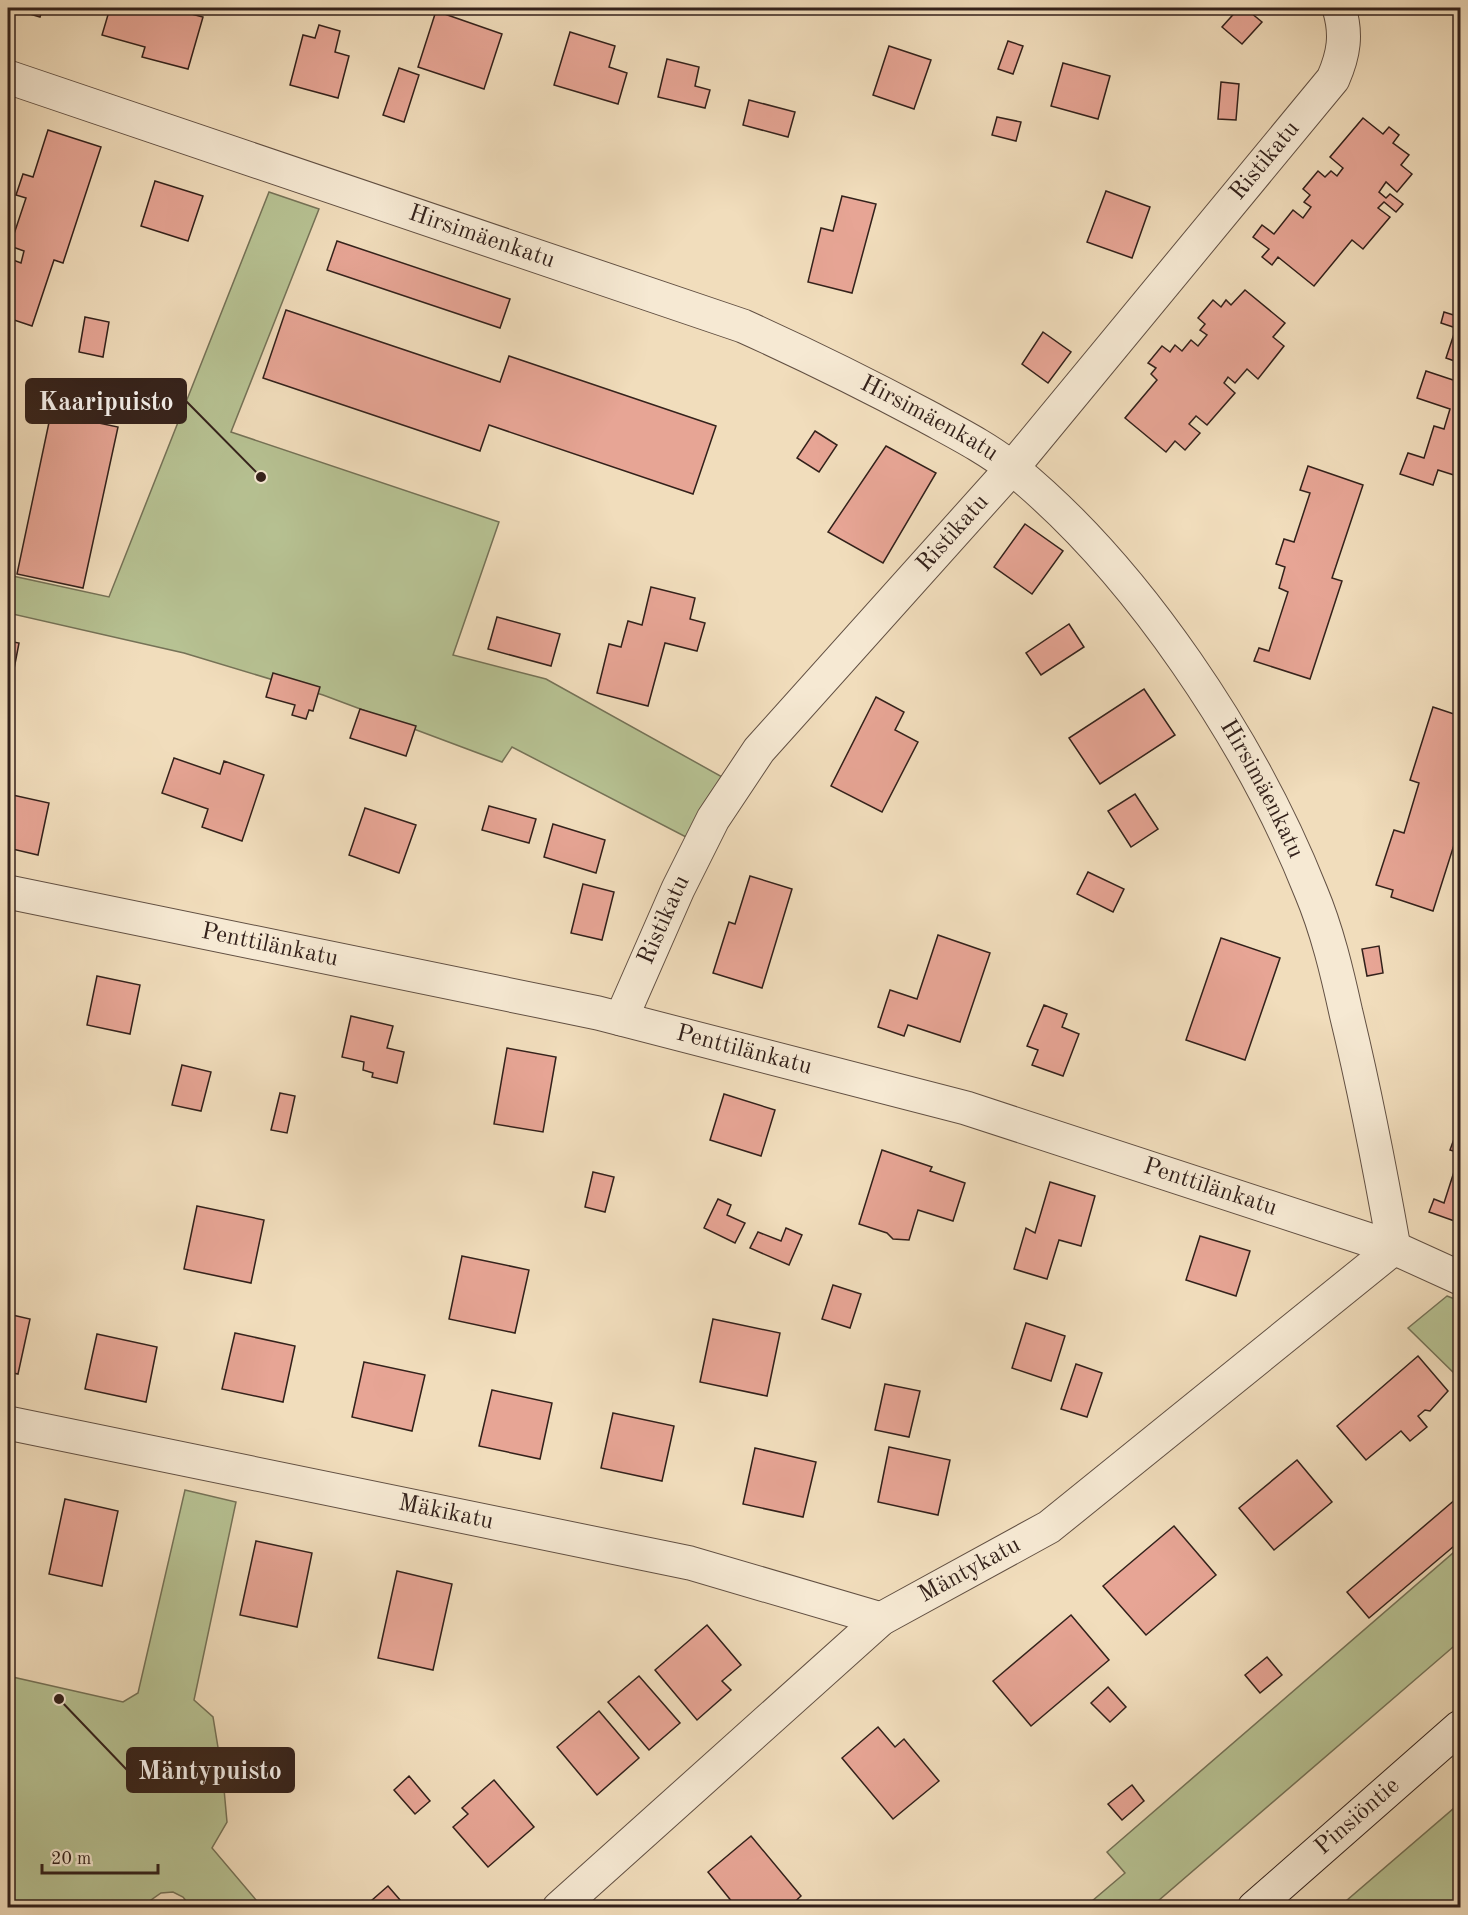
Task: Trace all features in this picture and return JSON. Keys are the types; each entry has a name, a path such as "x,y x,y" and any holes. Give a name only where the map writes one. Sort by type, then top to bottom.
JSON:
{"street":[{"name":"Ristikatu","path":"621,1019 678,889 703,839 759,750 1012,468 1333,79 1346,37 1339,8"},
{"name":"Hirsimäenkatu","path":"8,77 743,326 843,371 967,439 1012,468 1070,521 1110,563 1202,688 1251,766 1312,893 1336,971 1368,1103 1394,1248"},
{"name":"Penttilänkatu","path":"8,892 621,1019 966,1108 1394,1248 1461,1278"},
{"name":"Mäntykatu","path":"559,1908 881,1618 1048,1527 1394,1248"},
{"name":"Mäkikatu","path":"8,1423 690,1563 881,1618"},
{"name":"Pinsiöntie","path":"1254,1908 1461,1727"}],"green space":[{"path":"269,192 319,209 231,432 499,522 453,655 546,679 724,778 686,837 512,747 502,762 323,695 184,653 8,613 8,575 109,597"},
{"path":"1447,1296 1460,1301 1460,1379 1408,1328"},
{"path":"185,1490 236,1502 194,1700 213,1717 223,1778 227,1822 212,1848 262,1907 191,1907 183,1897 173,1892 161,1893 141,1907 8,1907 8,1676 123,1702 138,1693"},
{"path":"1460,1547 1460,1641 1151,1907 1085,1907 1125,1873 1107,1852"},
{"path":"1460,1803 1460,1907 1339,1907"}],"building":[{"path":"10,8 43,8 40,17"},
{"path":"110,8 168,8 203,17 188,69 142,57 145,47 102,35"},
{"path":"1239,8 1245,8 1262,22 1242,44 1222,27"},
{"path":"436,11 502,34 484,89 418,67"},
{"path":"319,25 340,31 335,52 349,56 338,98 290,85 303,35 315,38"},
{"path":"570,32 615,46 609,67 627,73 618,104 554,85"},
{"path":"1008,41 1023,46 1013,74 998,69"},
{"path":"889,46 931,60 914,109 873,95"},
{"path":"667,59 699,67 695,86 710,90 705,108 658,97"},
{"path":"1063,63 1110,76 1098,119 1051,106"},
{"path":"399,68 419,75 404,122 383,115"},
{"path":"1221,82 1239,84 1236,120 1218,119"},
{"path":"749,100 795,112 788,137 743,125"},
{"path":"8,112 14,114 8,132"},
{"path":"997,117 1021,122 1016,141 992,135"},
{"path":"1363,118 1383,134 1389,127 1399,135 1393,143 1409,155 1401,165 1412,174 1397,192 1386,182 1379,192 1386,198 1390,194 1403,204 1396,212 1384,202 1378,208 1390,217 1363,249 1352,240 1314,286 1278,257 1272,265 1262,257 1269,249 1253,237 1262,225 1274,234 1293,210 1303,218 1311,207 1304,202 1310,195 1303,189 1318,171 1325,177 1331,171 1337,176 1343,168 1330,157"},
{"path":"48,130 101,147 63,263 54,260 32,326 8,318 8,258 21,263 24,251 10,246 26,198 16,195 23,174 33,177"},
{"path":"155,181 203,196 188,241 141,226"},
{"path":"1106,191 1150,207 1132,258 1087,242"},
{"path":"842,196 876,204 852,293 808,282 821,228 833,231"},
{"path":"337,241 510,299 500,328 327,270"},
{"path":"1245,290 1285,323 1273,337 1284,346 1258,379 1247,369 1235,383 1228,377 1224,383 1235,393 1207,425 1196,416 1189,424 1200,433 1185,450 1175,441 1166,452 1125,418 1157,380 1151,374 1156,368 1148,363 1162,346 1170,352 1175,345 1182,351 1191,340 1198,346 1207,335 1200,330 1205,324 1198,318 1213,300 1221,307 1226,300 1231,305"},
{"path":"286,310 500,382 509,356 716,426 693,494 489,425 480,451 263,378"},
{"path":"1444,312 1460,317 1460,363 1446,358 1456,328 1441,323"},
{"path":"85,317 109,322 103,357 79,352"},
{"path":"1043,332 1071,352 1048,383 1022,364"},
{"path":"1426,371 1459,382 1460,376 1460,477 1438,470 1433,485 1400,474 1408,453 1424,458 1434,426 1444,429 1450,409 1417,398"},
{"path":"51,413 118,427 83,588 17,574"},
{"path":"815,431 837,445 819,472 797,458"},
{"path":"886,446 936,473 883,563 828,532"},
{"path":"1308,466 1363,485 1332,578 1342,581 1310,679 1254,661 1259,648 1269,651 1288,592 1279,588 1285,567 1276,564 1284,539 1294,542 1310,493 1300,490"},
{"path":"1025,524 1063,551 1032,594 994,567"},
{"path":"651,587 695,598 690,619 705,623 697,651 665,643 648,706 597,693 609,644 621,647 628,621 642,625"},
{"path":"497,617 560,634 551,666 488,649"},
{"path":"1069,624 1084,647 1041,675 1026,653"},
{"path":"8,641 19,643 8,700"},
{"path":"273,673 320,687 313,711 309,710 306,719 292,715 295,705 266,697"},
{"path":"1144,689 1175,735 1100,784 1069,738"},
{"path":"876,697 904,712 895,730 918,742 882,812 831,786"},
{"path":"1433,707 1460,716 1460,826 1433,911 1391,897 1393,890 1376,885 1394,830 1404,833 1419,783 1410,780"},
{"path":"360,709 416,726 406,756 350,738"},
{"path":"174,758 220,774 224,761 264,775 242,841 202,827 208,809 162,793"},
{"path":"8,794 49,803 38,855 8,848"},
{"path":"1135,794 1158,829 1131,847 1108,811"},
{"path":"489,806 536,819 529,843 482,830"},
{"path":"365,808 416,825 399,873 349,855"},
{"path":"553,824 605,840 596,873 544,857"},
{"path":"1088,872 1124,889 1113,912 1077,894"},
{"path":"750,876 792,889 762,988 713,973 729,922 735,924"},
{"path":"583,884 614,892 602,940 571,933"},
{"path":"938,935 990,953 960,1042 908,1025 904,1036 878,1027 890,990 917,999"},
{"path":"1221,938 1280,958 1245,1060 1186,1040"},
{"path":"1379,946 1383,973 1367,976 1362,949"},
{"path":"97,976 140,985 130,1034 87,1025"},
{"path":"1044,1005 1067,1014 1062,1027 1079,1034 1063,1076 1032,1065 1038,1050 1027,1046"},
{"path":"351,1016 393,1026 387,1048 404,1052 397,1083 372,1077 373,1073 363,1070 364,1062 342,1057"},
{"path":"507,1048 556,1057 543,1132 494,1124"},
{"path":"182,1065 211,1072 201,1111 172,1105"},
{"path":"280,1093 295,1096 287,1133 271,1130"},
{"path":"724,1094 775,1110 761,1156 710,1140"},
{"path":"1460,1126 1460,1153 1450,1150"},
{"path":"882,1150 932,1167 930,1171 965,1183 953,1221 918,1210 909,1240 893,1239 887,1233 859,1224"},
{"path":"1460,1153 1460,1223 1429,1212 1434,1199 1444,1203"},
{"path":"593,1172 614,1177 605,1212 585,1207"},
{"path":"1050,1182 1095,1196 1081,1246 1059,1240 1047,1279 1014,1269 1026,1228 1035,1233"},
{"path":"718,1199 731,1205 727,1215 745,1223 735,1243 704,1228"},
{"path":"197,1206 264,1220 251,1283 184,1269"},
{"path":"786,1228 802,1235 789,1265 750,1248 758,1232 781,1241"},
{"path":"1200,1236 1250,1251 1236,1296 1186,1280"},
{"path":"462,1256 529,1270 515,1333 449,1319"},
{"path":"833,1285 861,1294 850,1328 822,1319"},
{"path":"8,1314 30,1319 18,1374 8,1372"},
{"path":"713,1319 780,1333 767,1396 700,1382"},
{"path":"1026,1323 1065,1336 1051,1381 1012,1368"},
{"path":"235,1333 295,1346 283,1402 222,1389"},
{"path":"97,1334 157,1347 146,1402 85,1389"},
{"path":"1418,1356 1448,1391 1430,1411 1425,1410 1418,1416 1427,1427 1410,1441 1401,1431 1366,1460 1337,1426"},
{"path":"364,1362 425,1375 412,1431 352,1417"},
{"path":"1076,1364 1102,1373 1087,1417 1061,1409"},
{"path":"885,1384 920,1391 909,1437 875,1430"},
{"path":"492,1390 552,1403 540,1459 479,1446"},
{"path":"613,1413 674,1426 662,1481 601,1468"},
{"path":"889,1447 950,1460 938,1515 878,1502"},
{"path":"755,1448 816,1462 803,1517 743,1504"},
{"path":"1297,1460 1332,1502 1274,1550 1239,1508"},
{"path":"1457,1498 1460,1502 1460,1541 1369,1618 1347,1592"},
{"path":"65,1499 118,1511 102,1586 49,1574"},
{"path":"1174,1526 1216,1575 1146,1635 1103,1586"},
{"path":"256,1541 312,1553 297,1627 240,1615"},
{"path":"397,1571 452,1584 433,1670 378,1658"},
{"path":"1071,1615 1109,1660 1031,1726 993,1681"},
{"path":"707,1625 741,1665 722,1681 731,1690 697,1720 655,1670"},
{"path":"1267,1657 1282,1675 1260,1693 1245,1675"},
{"path":"639,1676 680,1723 649,1750 608,1702"},
{"path":"1108,1687 1126,1707 1110,1722 1091,1703"},
{"path":"599,1711 639,1758 597,1795 557,1747"},
{"path":"878,1727 895,1747 904,1739 939,1781 893,1819 842,1758"},
{"path":"409,1776 430,1801 415,1814 394,1790"},
{"path":"494,1780 534,1827 488,1867 453,1827 468,1814 462,1808"},
{"path":"1132,1785 1144,1801 1122,1820 1108,1804"},
{"path":"751,1836 801,1896 788,1908 737,1908 708,1872"},
{"path":"388,1886 407,1908 363,1908"}],"place":[{"name":"Kaaripuisto","path":"261,477"},
{"name":"Mäntypuisto","path":"59,1699"}]}
